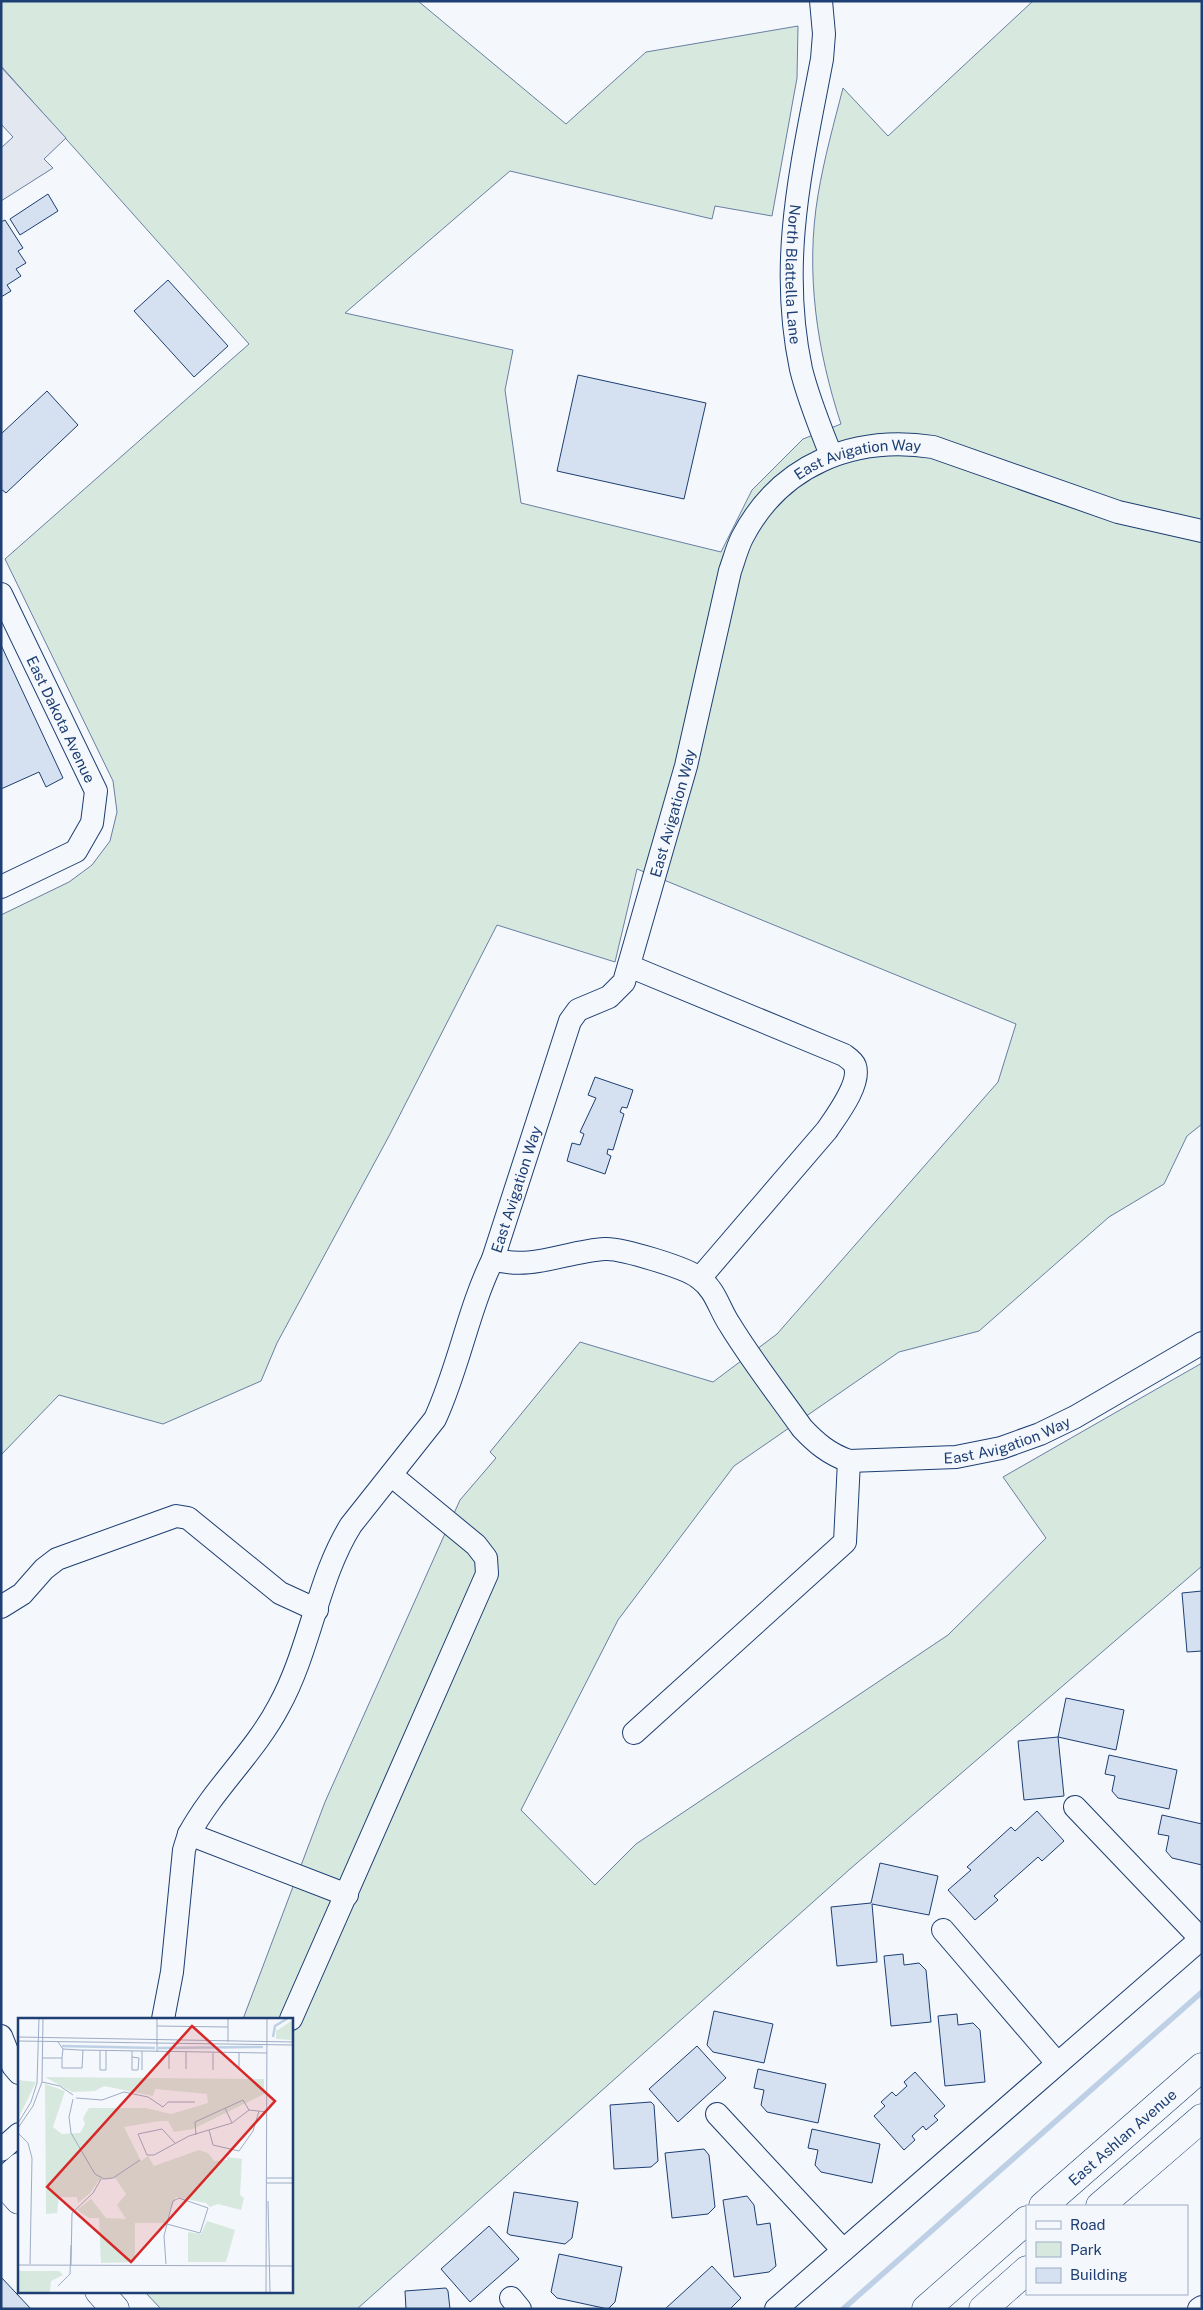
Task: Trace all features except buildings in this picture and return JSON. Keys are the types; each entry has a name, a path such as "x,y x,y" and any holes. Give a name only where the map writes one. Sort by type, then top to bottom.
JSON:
{"main road":[{"name":"East Ashlan Avenue","path":"1044,2205 1202,2067"},
{"path":"1101,2205 1202,2118"},
{"path":"1,2180 18,2199"},
{"path":"931,2305 1026,2221"},
{"path":"982,2309 1026,2271"},
{"path":"100,2292 114,2309"}],"street":[{"name":"North Blattella Lane","path":"821,1 824,34 822,59 794,210 790,280 794,324 802,370 831,455"},
{"name":"East Avigation Way","path":"1202,531 1118,512 933,447 906,443 880,444 831,455 805,470 778,490 758,512 741,539 730,570 686,766 624,982 609,997 578,1010 570,1021 493,1259 508,1264 522,1264 596,1249 612,1249 700,1278 712,1290 728,1323 802,1428 817,1444 833,1456 849,1461 956,1457 1001,1448 1040,1434 1075,1417 1202,1344"},
{"name":"East Dakota Avenue","path":"1,594 96,791 92,824 76,851 1,887"},
{"path":"629,966 844,1055 854,1064 857,1076 841,1110 827,1130 700,1278"},
{"path":"163,2018 172,1972 184,1850 189,1834 280,1706 317,1610 339,1543 350,1525 435,1419 444,1400 477,1294 493,1259"},
{"path":"634,1733 845,1542 849,1461"},
{"path":"291,2018 487,1574 486,1558 476,1545 391,1476"},
{"path":"1,1607 22,1594 44,1569 57,1559 176,1516 188,1518 280,1593 317,1610"},
{"path":"776,2309 1201,1939 1075,1806"},
{"path":"189,1834 347,1895"},
{"path":"943,1930 1057,2063"},
{"path":"1,2036 13,2066 18,2072"},
{"path":"717,2114 842,2250"},
{"path":"1,2150 18,2135"},
{"path":"1,2180 18,2165"}],"green space":[{"path":"1,1 418,1 566,124 646,52 798,26 797,78 772,216 715,206 712,219 510,171 345,313 513,350 505,390 521,503 721,552 752,490 803,439 841,424 825,368 820,340 813,282 813,253 814,224 820,182 843,88 888,136 1033,1 1202,1 1202,1124 1187,1136 1164,1184 1109,1217 979,1331 899,1352 734,1466 618,1620 521,1810 595,1885 636,1844 948,1635 1046,1538 1003,1477 1202,1363 1202,1566 850,1869 357,2309 161,2309 145,2292 292,2292 292,2018 243,2018 325,1802 460,1500 496,1458 490,1452 580,1342 713,1382 777,1334 998,1082 1016,1024 637,869 615,962 497,925 389,1136 277,1343 261,1381 163,1424 59,1395 1,1455 1,915 69,882 92,865 110,841 117,812 113,781 5,559 249,344 1,66"}],"shaded area":[{"path":"1,67 66,138 44,159 53,168 1,201 1,148 13,137 1,124"}],"waterway":[{"path":"843,2309 1202,1992"}]}
